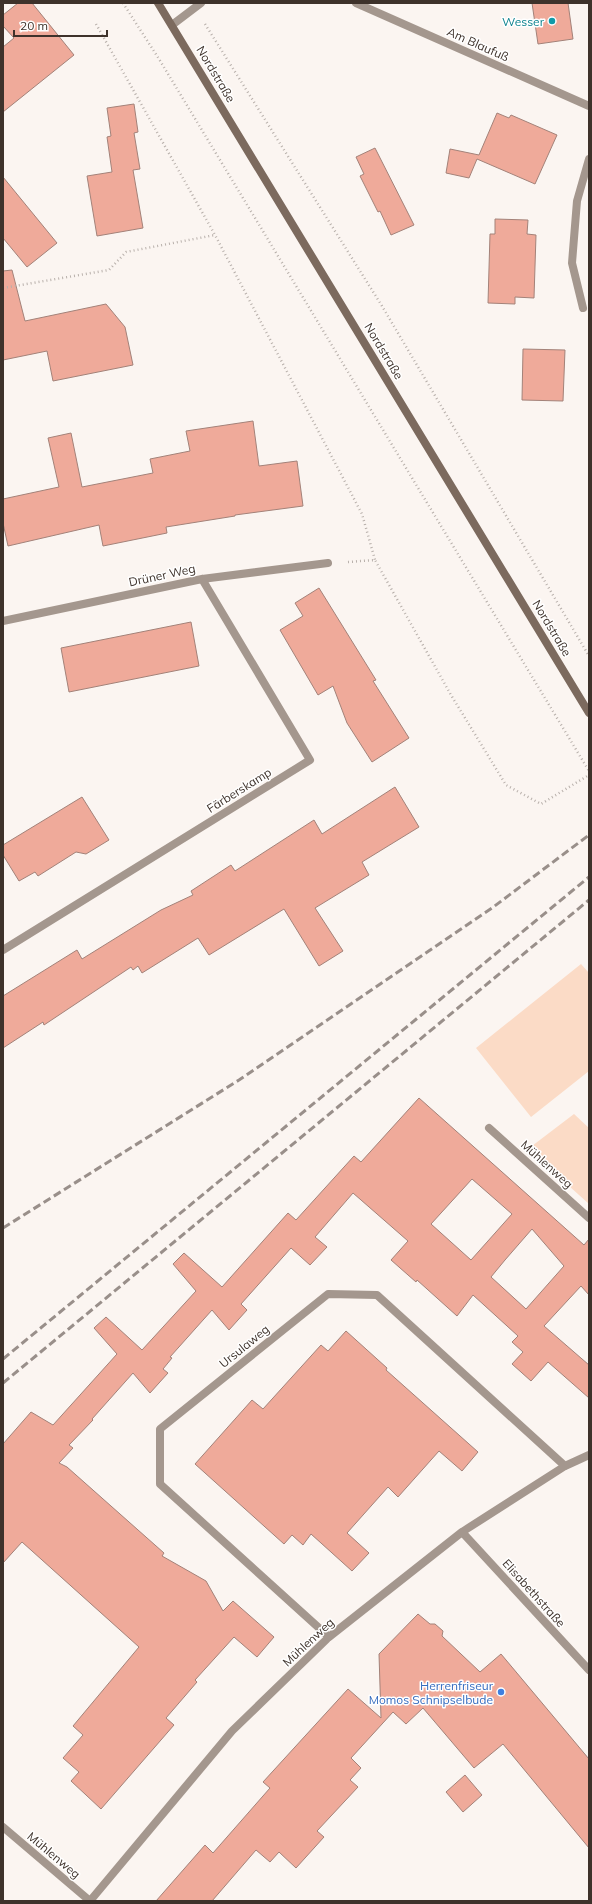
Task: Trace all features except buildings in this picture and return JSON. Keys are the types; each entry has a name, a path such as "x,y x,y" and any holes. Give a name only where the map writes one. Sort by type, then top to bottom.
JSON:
{"street":[{"name":"Nordstraße","path":"158,3 589,713"},
{"name":"Am Blaufuß","path":"356,3 589,106"},
{"path":"172,25 197,5"},
{"path":"583,308 572,263 577,201 589,159"},
{"name":"Drüner Weg","path":"3,621 202,579 328,564"},
{"name":"Färberskamp","path":"3,950 310,760 202,579"},
{"name":"Mühlenweg","path":"489,1128 589,1218"},
{"name":"Ursulaweg","path":"329,1637 160,1484 160,1429 328,1294 377,1295 566,1466"},
{"name":"Mühlenweg","path":"3,1827 90,1901 232,1731 329,1637 462,1532 566,1466 589,1455"},
{"name":"Elisabethstraße","path":"462,1532 589,1670"}],"path":[{"path":"123,3 163,66 589,771"},
{"path":"197,5 382,306 589,656"},
{"path":"96,24 215,235 362,514 375,560 451,695 506,785 541,804 589,775"},
{"path":"3,288 109,270 126,252 215,235"},
{"path":"328,564 375,560"}],"shaded area":[{"path":"581,964 589,973 589,1071 531,1117 476,1048"},
{"path":"574,1114 589,1128 589,1204 528,1149"}],"railway":[{"path":"3,1228 239,1080 492,908 589,835"},
{"path":"3,1359 589,877"},
{"path":"3,1383 589,900"}],"place":[{"name":"Wesser","path":"552,21"},
{"name":"Herrenfriseur Momos Schnipselbude","path":"501,1692"}]}
